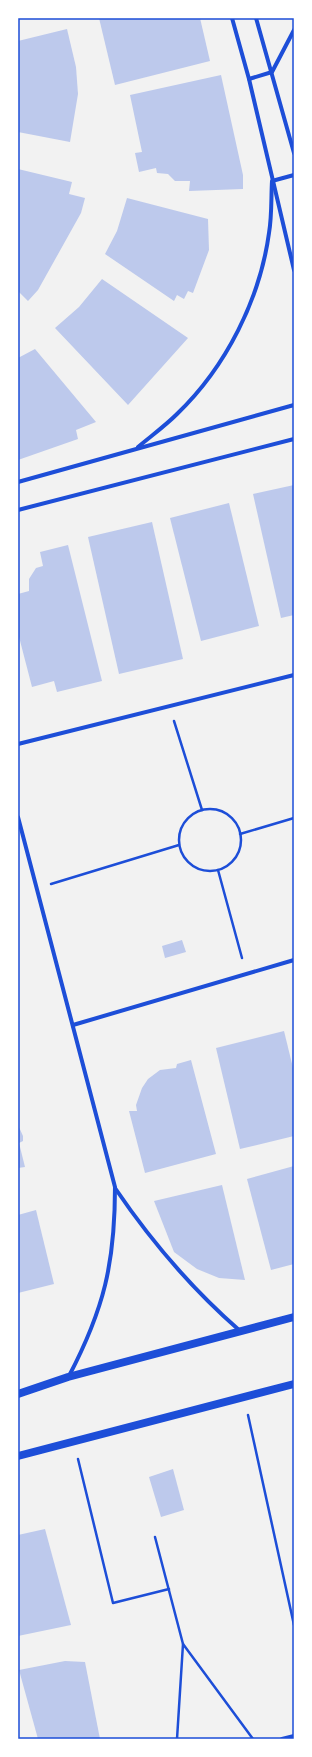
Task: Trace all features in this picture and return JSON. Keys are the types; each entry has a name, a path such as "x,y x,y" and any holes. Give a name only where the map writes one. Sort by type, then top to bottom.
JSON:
{"main road":[{"path":"18,1394 68,1377 239,1330 294,1317"},
{"path":"18,1456 243,1396 294,1384"}],"street":[{"path":"232,18 249,79 294,270"},
{"path":"256,18 294,153"},
{"path":"249,79 272,72 294,30"},
{"path":"272,181 294,175"},
{"path":"138,447 177,414 211,375 238,331 257,283 269,233 272,181"},
{"path":"18,482 138,447 294,405"},
{"path":"18,510 294,439"},
{"path":"18,744 294,674"},
{"path":"18,817 115,1187 115,1227 110,1266 101,1305 87,1342 68,1377"},
{"path":"73,1025 294,960"},
{"path":"115,1187 159,1250 211,1305 239,1330"},
{"path":"282,1739 294,1736"}],"path":[{"path":"169,705 202,810"},
{"path":"212,809 222,811 237,824 240,834 241,843 236,856 226,866 218,870 208,871 189,863 182,855 179,845 179,836 182,827 194,813 202,810 212,809"},
{"path":"240,834 294,818"},
{"path":"37,888 179,845"},
{"path":"218,870 246,974"},
{"path":"243,1396 294,1625"},
{"path":"74,1442 113,1603 169,1589"},
{"path":"155,1537 183,1644 177,1739"},
{"path":"183,1644 253,1739"}],"building":[{"path":"99,18 200,18 210,61 115,85"},
{"path":"67,29 76,67 78,94 70,142 18,132 18,41"},
{"path":"221,75 243,175 243,189 189,191 190,181 175,181 168,174 157,173 156,168 139,172 135,153 142,152 130,95"},
{"path":"18,169 72,182 69,194 85,198 81,213 38,290 28,301 18,291"},
{"path":"127,198 208,219 209,250 193,293 188,291 184,299 177,295 174,301 105,254 117,231"},
{"path":"102,279 188,338 128,405 55,328 79,307"},
{"path":"35,349 96,422 76,430 78,439 18,460 18,358"},
{"path":"294,485 294,615 281,618 253,494"},
{"path":"229,503 259,626 201,641 170,518"},
{"path":"152,522 183,659 119,674 88,537"},
{"path":"68,545 102,681 57,692 54,681 32,687 18,633 18,594 29,591 29,579 36,568 43,566 40,552"},
{"path":"182,940 186,952 165,958 162,946"},
{"path":"284,1031 294,1072 294,1136 240,1149 216,1048"},
{"path":"191,1060 216,1154 145,1173 129,1111 137,1111 136,1105 142,1088 148,1079 160,1070 176,1068 177,1064"},
{"path":"18,1125 23,1136 23,1141 19,1143 25,1167 18,1168"},
{"path":"294,1166 294,1264 271,1270 247,1179"},
{"path":"222,1185 245,1280 219,1278 197,1269 174,1252 154,1201"},
{"path":"36,1210 54,1284 18,1293 18,1215"},
{"path":"173,1469 184,1510 161,1517 149,1477"},
{"path":"45,1529 71,1625 18,1636 18,1535"},
{"path":"65,1661 85,1662 100,1739 38,1739 19,1670"}]}
